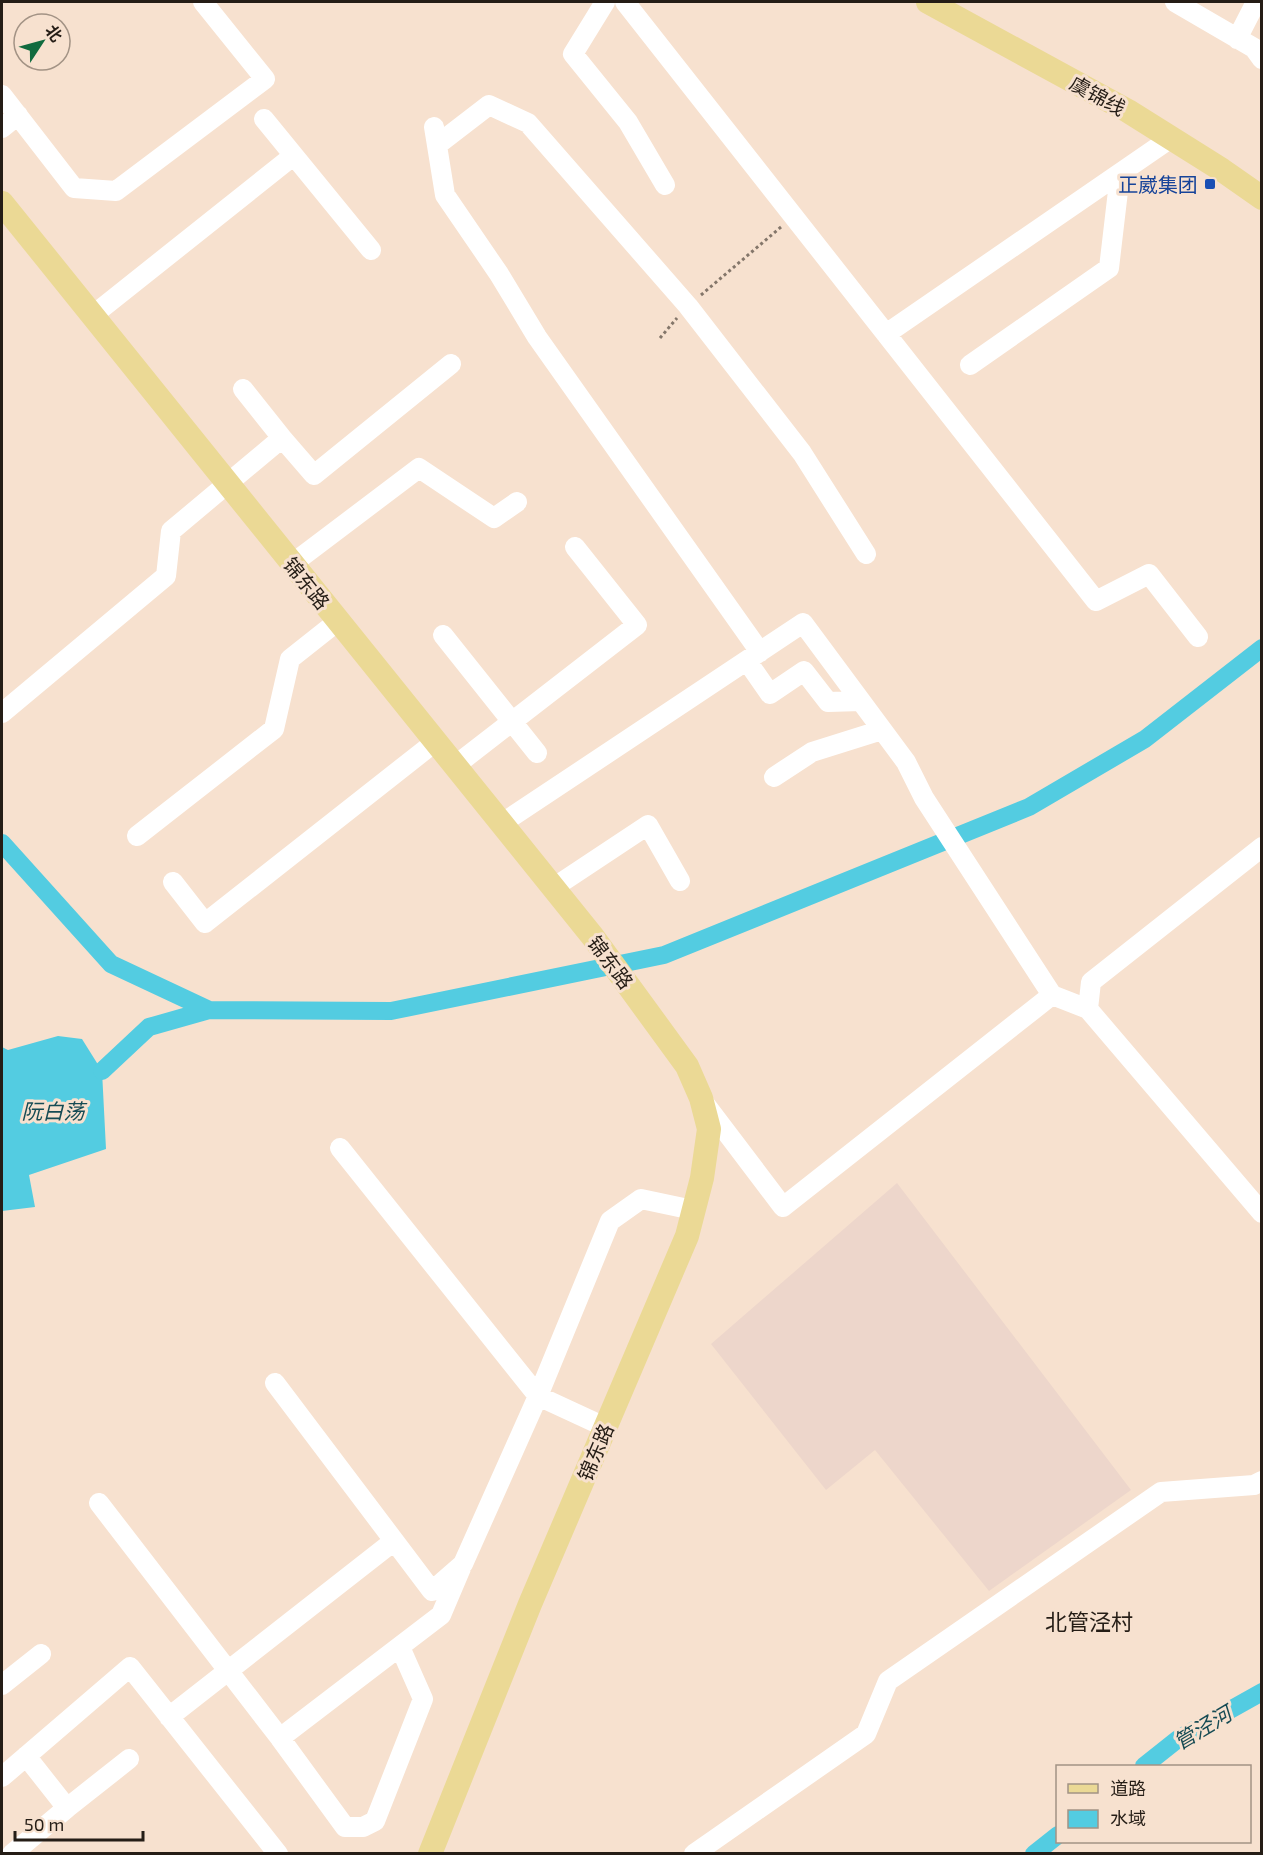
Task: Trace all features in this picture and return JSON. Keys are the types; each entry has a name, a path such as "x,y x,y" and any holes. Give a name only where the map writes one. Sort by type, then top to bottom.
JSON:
{"main road":[{"name":"虞锦线","path":"928,2 1128,111 1262,198"},
{"name":"锦东路","path":"2,203 593,937 687,1066 701,1098 709,1129 702,1178 687,1236 530,1604 430,1854"}],"street":[{"path":"2,95 74,188 116,191 264,79 203,2"},
{"path":"605,2 573,54 628,122 665,185"},
{"path":"625,2 1096,601 1149,574 1198,638"},
{"path":"1175,2 1254,48 1262,59"},
{"path":"1237,39 1256,2"},
{"path":"861,701 828,702 804,671 770,694 753,657 537,337 499,274 445,195 435,136 489,105 528,123 688,306 802,453 866,554"},
{"path":"2,128 18,115"},
{"path":"264,119 371,250"},
{"path":"886,334 1172,138"},
{"path":"92,316 293,156"},
{"path":"970,365 1109,268 1120,174"},
{"path":"243,389 314,475 451,364"},
{"path":"2,713 166,576 171,531 282,438"},
{"path":"292,564 418,468 494,518 517,502"},
{"path":"456,765 637,625 575,547"},
{"path":"137,836 274,729 290,659 338,621"},
{"path":"501,824 803,624 906,762 924,798 1052,995 1088,1009 1259,1205"},
{"path":"443,635 537,753"},
{"path":"774,777 812,752 882,730"},
{"path":"173,882 205,923 435,742"},
{"path":"553,888 648,825 680,881"},
{"path":"1088,1009 1091,982 1262,847"},
{"path":"701,1098 783,1207 1052,995"},
{"path":"340,1148 538,1396 605,1427"},
{"path":"280,1738 441,1615 538,1396 609,1221 640,1199 693,1210"},
{"path":"275,1383 432,1591 463,1564"},
{"path":"694,1854 866,1734 888,1681 1161,1492 1254,1485 1262,1481"},
{"path":"99,1503 280,1738 345,1827 363,1827 375,1821 423,1700 400,1647"},
{"path":"170,1717 394,1541"},
{"path":"2,1685 41,1654"},
{"path":"2,1777 130,1667 278,1854"},
{"path":"26,1756 67,1808"},
{"path":"12,1854 129,1759"}],"path":[{"path":"660,338 688,306 793,216"}],"shaded area":[{"path":"897,1183 1131,1490 989,1591 875,1450 826,1490 711,1344"}],"water":[{"name":"阮白荡","path":"58,1036 82,1039 102,1071 106,1149 29,1175 35,1207 2,1211 2,1047 8,1050"}],"waterway":[{"path":"2,843 111,964 209,1010 391,1011 664,955 1029,807 1145,739 1262,648"},
{"path":"102,1071 149,1027 209,1010"},
{"name":"管泾河","path":"1145,1765 1178,1739 1262,1692"},
{"name":"管泾河","path":"1034,1854 1056,1837"}],"place":[{"name":"正崴集团","path":"1210,184"}],"district":[{"name":"北管泾村","path":"1089,1621"}]}
